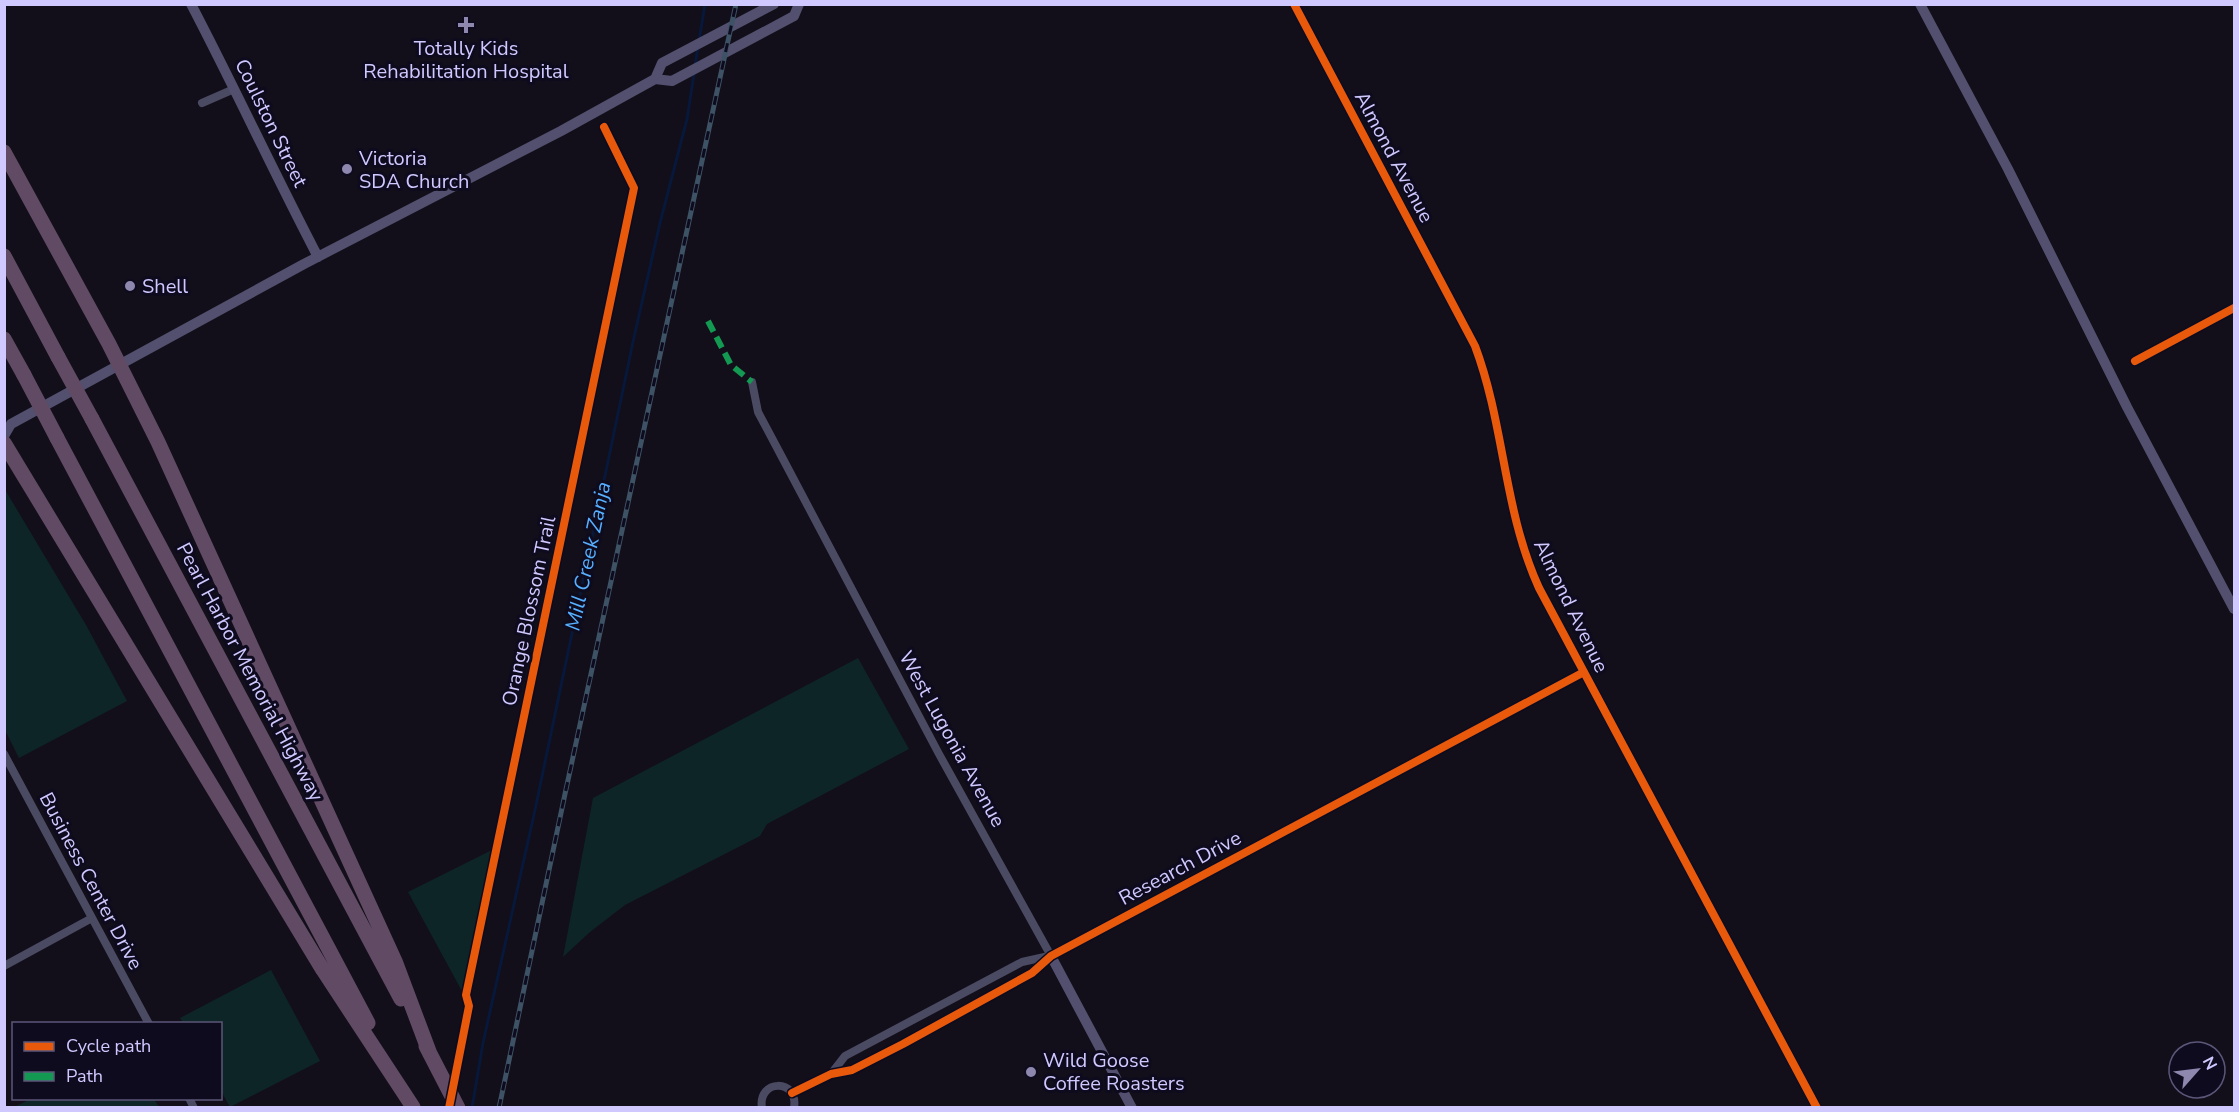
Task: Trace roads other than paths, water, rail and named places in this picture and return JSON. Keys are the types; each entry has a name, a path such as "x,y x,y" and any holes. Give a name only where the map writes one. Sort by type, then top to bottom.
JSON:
{"highway":[{"path":"4,152 23,183 158,442 395,961 430,1054"},
{"name":"Pearl Harbor Memorial Highway","path":"4,256 458,1107"},
{"path":"4,339 413,1107"},
{"path":"4,443 323,970 413,1107"}],"main road":[{"name":"Coulston Street","path":"191,4 318,257"},
{"path":"655,79 662,63 774,4"},
{"path":"4,436 8,424 655,79 672,81 794,16 799,4"},
{"name":"Almond Avenue","path":"1294,4 1475,346 1491,392 1514,519 1539,588 1818,1107"},
{"path":"1920,4 2008,169 2122,396 2235,609"},
{"name":"West Lugonia Avenue","path":"1051,956 1132,1107"}],"street":[{"path":"202,103 234,89"},
{"name":"West Lugonia Avenue","path":"752,382 758,412 939,754 1051,956"},
{"name":"Research Drive","path":"792,1093 831,1074 852,1070 903,1044 1032,973 1051,956 1584,672"},
{"name":"Business Center Drive","path":"4,754 148,1022"},
{"path":"4,966 92,918"},
{"name":"Research Drive","path":"831,1074 845,1056 1022,962 1051,956"},
{"path":"762,1107 762,1097 773,1086 784,1086 792,1093 795,1099 794,1107"}],"waterway":[{"name":"Mill Creek Zanja","path":"699,41 705,4"},
{"name":"Mill Creek Zanja","path":"695,65 698,47"},
{"name":"Mill Creek Zanja","path":"472,1108 483,1043 535,810 633,342 687,119 694,74"}],"railway":[{"path":"499,1108 736,4"}],"place":[{"name":"Totally Kids Rehabilitation Hospital","path":"466,25"},
{"name":"Victoria SDA Church","path":"347,169"},
{"name":"Shell","path":"130,286"},
{"name":"Wild Goose Coffee Roasters","path":"1031,1072"}]}
